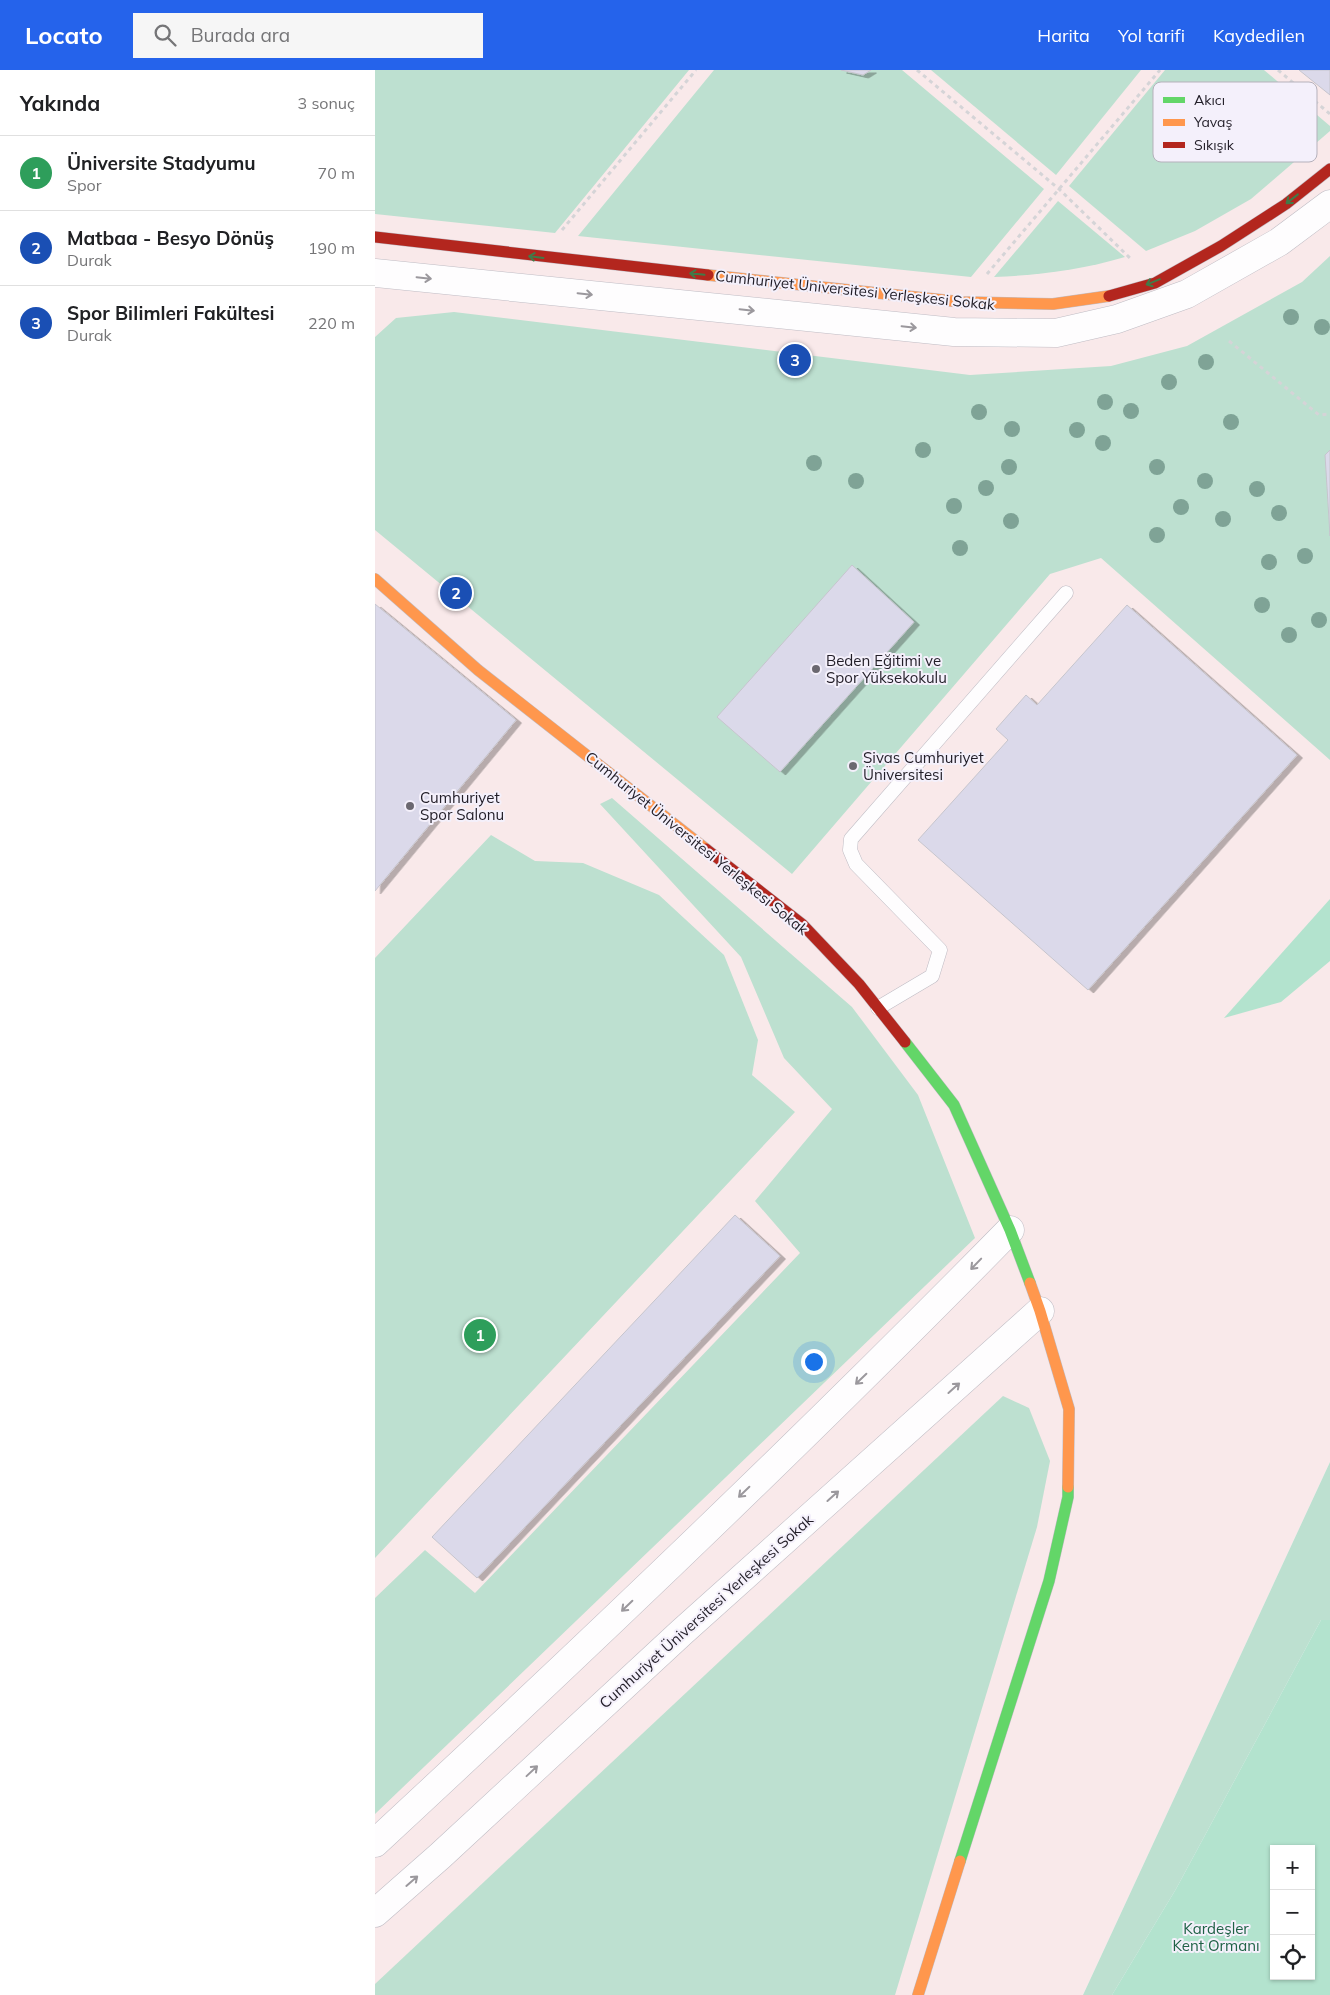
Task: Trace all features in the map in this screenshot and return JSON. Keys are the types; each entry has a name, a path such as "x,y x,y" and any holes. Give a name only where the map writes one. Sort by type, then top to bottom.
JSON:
{"street":[{"name":"Cumhuriyet Üniversitesi Yerleşkesi Sokak","path":"375,237 539,257 962,302 1053,304 1107,297 1155,283 1221,246 1286,204 1330,168"},
{"name":"Cumhuriyet Üniversitesi Yerleşkesi Sokak","path":"380,278 954,332 1056,333 1117,319 1187,294 1279,242 1330,204"},
{"name":"Cumhuriyet Üniversitesi Yerleşkesi Sokak","path":"375,580 478,670 802,924 859,984 954,1105 1010,1230 1040,1311 1069,1409 1068,1497 1049,1581 918,1995"},
{"path":"375,1843 540,1690 915,1326 1010,1230"},
{"name":"Cumhuriyet Üniversitesi Yerleşkesi Sokak","path":"375,1913 440,1856 682,1632 1040,1311"}],"lane":[{"path":"878,1008 933,976 940,950 856,864 850,850 851,839 1066,593"}],"path":[{"path":"539,257 696,70"},
{"path":"917,70 1059,189 1155,283"},
{"path":"962,302 1160,70"},
{"path":"1278,70 1292,82"},
{"path":"1317,103 1330,114"},
{"path":"1229,341 1319,415 1330,414"}],"shaded area":[{"name":"Sivas Cumhuriyet Üniversitesi","path":"375,70 1330,70 1330,1462 1083,1995 375,1995"}],"green space":[{"path":"375,70 689,70 555,233 375,214"},
{"path":"714,70 841,70 863,75 871,70 902,70 1044,189 971,277 578,236"},
{"path":"931,70 1141,70 1056,175"},
{"path":"1165,70 1264,70 1278,82 1155,82"},
{"path":"1153,84 1153,162 1294,162 1251,199 1195,231 1146,251 1069,186"},
{"path":"1317,115 1330,126 1330,131 1317,142"},
{"path":"1058,201 1125,257 1060,271 994,277"},
{"path":"1330,256 1330,760 1101,558 1050,574 792,874 375,530 375,337 396,318 454,312 970,375 1111,366 1187,346 1302,282"},
{"path":"612,798 852,1007 918,1095 975,1238 375,1814 375,1598 425,1550 475,1593 800,1253 755,1201 832,1109 784,1058 741,957 600,804"},
{"path":"491,835 535,861 583,863 659,895 724,955 758,1040 752,1075 795,1112 375,1558 375,958"},
{"path":"1330,899 1330,961 1281,1002 1224,1018"},
{"path":"1003,1396 1029,1408 1050,1461 1037,1527 895,1995 375,1995 375,1984"},
{"path":"1330,1462 1330,1620 1321,1620 1176,1889 1112,1995 1083,1995"},
{"name":"Kardeşler Kent Ormanı","path":"1321,1620 1330,1620 1330,1995 1112,1995 1176,1889"}],"building":[{"path":"841,70 871,70 863,75"},
{"path":"1299,70 1330,70 1330,95 1317,85 1317,82 1314,82"},
{"path":"1330,450 1330,536 1325,455"},
{"name":"Beden Eğitimi ve Spor Yüksekokulu","path":"852,565 914,622 780,772 717,717"},
{"name":"Cumhuriyet Spor Salonu","path":"375,604 516,720 375,891"},
{"path":"1127,605 1297,755 1088,990 918,840 1008,740 996,729 1026,695 1037,705"},
{"path":"735,1215 780,1256 477,1578 432,1537"}],"traffic: fast":[{"path":"905,1042 954,1105 1010,1230 1030,1283"},
{"path":"960,1861 1049,1581 1068,1497 1068,1487"}],"traffic: slow":[{"path":"708,275 962,302 1053,304 1109,296"},
{"path":"375,579 478,670 706,849"},
{"path":"1030,1283 1069,1409 1068,1487"},
{"path":"918,1995 960,1861"}],"traffic: jam":[{"path":"1109,296 1155,283 1221,246 1286,204 1330,169"},
{"path":"375,237 708,275"},
{"path":"706,849 802,924 859,984 905,1042"}],"place":[{"name":"Spor Bilimleri Fakültesi","path":"795,360"},
{"name":"Matbaa - Besyo Dönüş","path":"456,593"},
{"name":"Beden Eğitimi ve Spor Yüksekokulu","path":"816,669"},
{"name":"Sivas Cumhuriyet Üniversitesi","path":"853,766"},
{"name":"Cumhuriyet Spor Salonu","path":"410,806"},
{"name":"Üniversite Stadyumu","path":"480,1335"}]}
